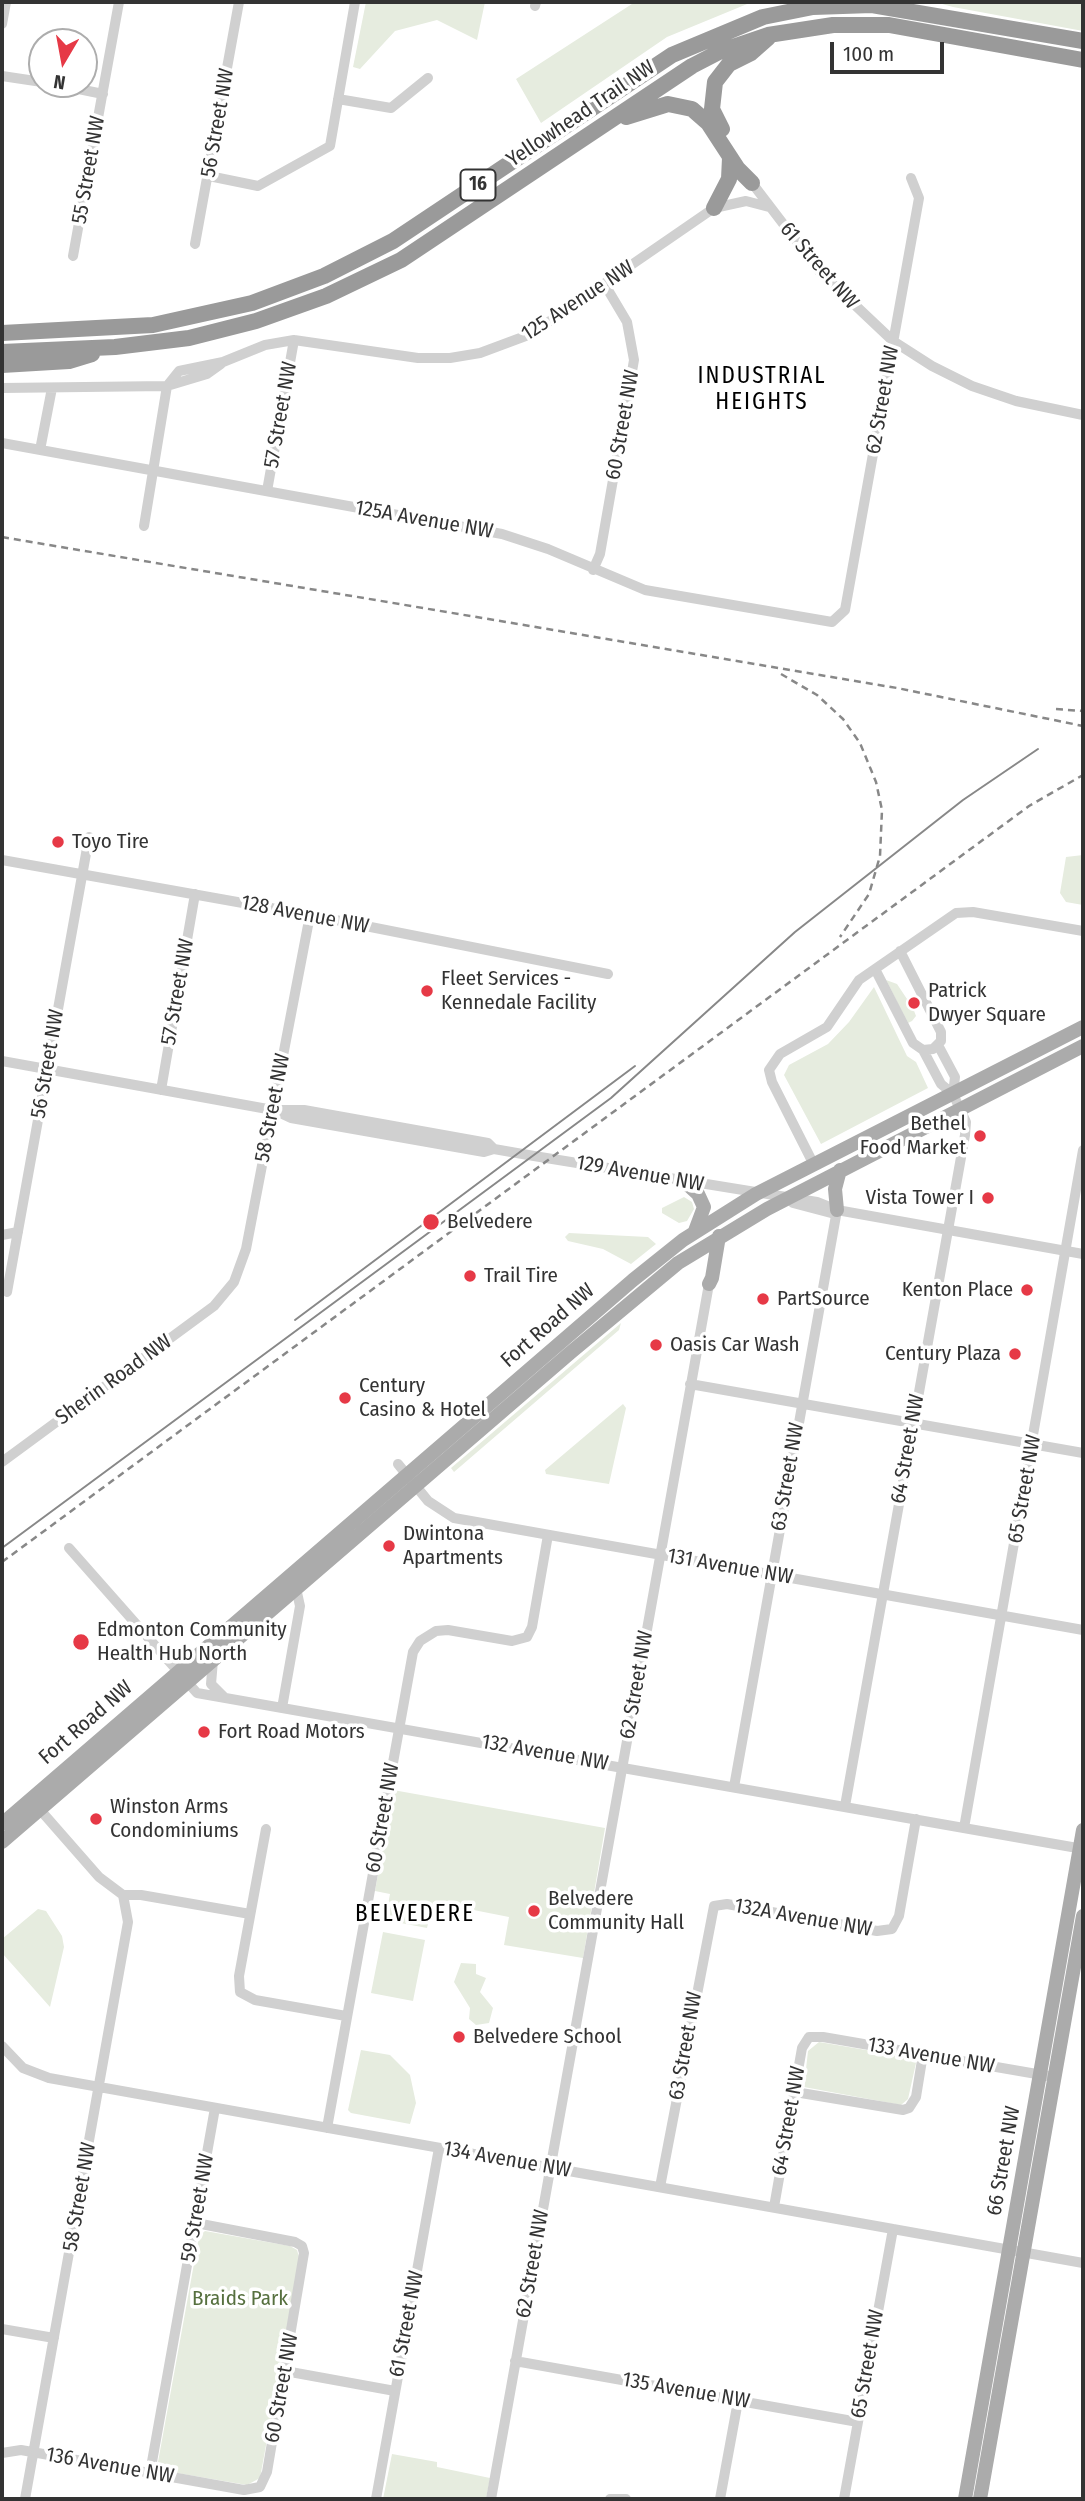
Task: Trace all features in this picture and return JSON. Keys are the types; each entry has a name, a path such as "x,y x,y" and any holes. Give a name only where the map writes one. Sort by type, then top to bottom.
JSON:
{"highway":[{"name":"Yellowhead Trail NW","path":"2,333 153,325 252,303 314,280 393,241 672,55 763,17 813,7 848,5 923,12 1083,41"},
{"name":"Yellowhead Trail NW","path":"2,352 115,347 202,334 256,321 326,296 401,260 692,66 721,51 772,34 848,24 913,29 1083,60"},
{"path":"752,183 747,165 714,116 712,92 721,72 729,64 751,53 772,34"},
{"path":"595,130 650,107 675,104 701,116 730,158 752,183"},
{"path":"714,208 729,179 730,158"},
{"path":"2,365 69,361 115,347"}],"main road":[{"name":"Fort Road NW","path":"2,1842 35,1804 182,1677 406,1475 633,1280 695,1232 756,1194 1083,1027"},
{"name":"Fort Road NW","path":"182,1677 213,1660 296,1588 406,1475 678,1263 786,1198 1083,1045"},
{"path":"837,1210 835,1189 840,1170"},
{"path":"685,1182 698,1194 704,1207 695,1232"},
{"path":"709,1284 719,1236"},
{"path":"678,1263 702,1264 709,1284"},
{"name":"Fort Road NW","path":"2,1824 35,1804"},
{"name":"66 Street NW","path":"1074,1957 1083,1830"},
{"name":"66 Street NW","path":"965,2499 1016,2250 1047,2076 1083,1916"},
{"name":"66 Street NW","path":"980,2499 1016,2250"}],"street":[{"path":"2,24 6,2"},
{"name":"55 Street NW","path":"73,256 119,2"},
{"name":"56 Street NW","path":"195,244 239,2"},
{"path":"209,176 258,186 330,146 355,2"},
{"path":"2,76 28,80"},
{"path":"338,99 391,107 428,78"},
{"path":"98,92 103,93"},
{"name":"62 Street NW","path":"837,620 845,610 919,198 911,178"},
{"name":"61 Street NW","path":"752,183 820,272 893,341"},
{"path":"714,208 746,201 769,207"},
{"name":"125 Avenue NW","path":"167,386 179,371 223,362 265,345 294,340 433,359 468,355 513,343 605,285 714,208"},
{"name":"60 Street NW","path":"593,570 600,554 634,360 627,322 605,285"},
{"name":"57 Street NW","path":"267,491 294,340"},
{"path":"893,341 932,366 972,386 1016,401 1083,415"},
{"path":"2,388 51,388 66,385 167,386 144,526"},
{"path":"40,450 51,388"},
{"name":"125A Avenue NW","path":"2,443 519,538 593,570 654,592 826,622 837,620"},
{"name":"56 Street NW","path":"7,1292 89,837"},
{"name":"128 Avenue NW","path":"2,860 310,915 608,974"},
{"name":"57 Street NW","path":"161,1090 195,894"},
{"path":"814,1165 772,1082 771,1063 780,1054 820,1033 853,985 943,919 962,911 1083,931"},
{"name":"58 Street NW","path":"225,1296 244,1258 310,915"},
{"path":"900,951 942,1032 938,1045 955,1077 953,1094"},
{"path":"875,969 913,1043 923,1050 941,1084 953,1094"},
{"path":"923,1050 938,1045"},
{"name":"129 Avenue NW","path":"2,1061 273,1110 291,1118 484,1152 494,1149 830,1205 837,1210 1083,1254"},
{"name":"64 Street NW","path":"845,1807 965,1135 966,1122 953,1094"},
{"name":"65 Street NW","path":"964,1828 1083,1150"},
{"name":"63 Street NW","path":"734,1787 837,1210"},
{"path":"2,1235 18,1232"},
{"name":"62 Street NW","path":"491,2499 709,1284"},
{"name":"Sherin Road NW","path":"2,1462 225,1296"},
{"path":"690,1384 1083,1453"},
{"name":"131 Avenue NW","path":"406,1475 443,1514 454,1518 1083,1630"},
{"name":"60 Street NW","path":"327,2128 414,1652 425,1636 448,1630 512,1641 527,1637 532,1627 548,1535"},
{"name":"132 Avenue NW","path":"69,1548 197,1693 1082,1848"},
{"path":"282,1708 300,1606 296,1588"},
{"path":"213,1660 211,1684 226,1699"},
{"path":"35,1804 99,1877 123,1895 141,1895 250,1914"},
{"name":"132A Avenue NW","path":"714,1906 727,1904 877,1931 892,1929 899,1916 916,1819"},
{"path":"266,1829 239,1976 240,1992 255,2000 346,2016"},
{"name":"58 Street NW","path":"26,2499 128,1922 123,1895"},
{"name":"63 Street NW","path":"660,2187 714,1906"},
{"name":"64 Street NW","path":"774,2207 802,2048 808,2037"},
{"name":"133 Avenue NW","path":"808,2037 823,2037 1047,2076"},
{"name":"134 Avenue NW","path":"2,2046 17,2063 36,2074 99,2088 1083,2263"},
{"path":"794,2092 903,2110 909,2108 916,2097 923,2054"},
{"name":"59 Street NW","path":"150,2473 215,2108"},
{"name":"61 Street NW","path":"376,2499 439,2148"},
{"name":"60 Street NW","path":"196,2223 286,2239 302,2246 304,2264 267,2472 260,2487"},
{"name":"65 Street NW","path":"844,2499 893,2229"},
{"path":"2,2329 54,2338"},
{"name":"135 Avenue NW","path":"515,2361 858,2422"},
{"path":"285,2371 395,2391"},
{"path":"720,2499 738,2401"},
{"name":"136 Avenue NW","path":"2,2453 8,2450 34,2452 244,2490 260,2487"},
{"path":"610,2499 626,2499"}],"green space":[{"path":"366,2 485,2 477,40 437,20 395,31 360,69 353,67"},
{"path":"635,2 752,2 667,37 541,123 516,79"},
{"path":"935,2 1083,2 1083,31 953,7"},
{"path":"1083,855 1083,905 1066,902 1060,893 1066,857"},
{"path":"886,980 897,984 913,1008 916,1016 912,1021 908,1023"},
{"path":"874,987 907,1056 916,1062 928,1088 821,1144 784,1075 789,1065 828,1044 849,1022"},
{"path":"684,1197 692,1202 694,1209 687,1221 679,1223 662,1213 662,1208"},
{"path":"569,1233 648,1237 656,1244 631,1264 603,1249 568,1241 565,1237"},
{"path":"621,1323 619,1330 454,1472 451,1468"},
{"path":"623,1404 626,1408 609,1484 546,1474 545,1470"},
{"path":"393,1790 605,1828 583,1958 504,1945 509,1917 433,1902 427,1928 385,1920 390,1894 375,1891"},
{"path":"38,1909 46,1911 62,1936 64,1947 50,2007 2,1953 2,1939"},
{"path":"383,1932 425,1940 413,2001 371,1993"},
{"path":"461,1963 476,1964 476,1974 486,1978 480,1992 493,2008 489,2023 476,2025 469,2019 470,2008 454,1982"},
{"path":"819,2042 913,2058 916,2063 908,2099 901,2105 804,2087 808,2051"},
{"path":"361,2050 390,2055 410,2075 416,2103 410,2124 351,2113 348,2110"},
{"name":"Braids Park","path":"205,2231 290,2246 297,2250 300,2260 260,2478 247,2485 165,2471 158,2462 199,2236"},
{"path":"392,2454 437,2462 437,2467 490,2478 486,2499 383,2499"}],"tram line":[{"path":"2,1548 611,1098 795,932 963,800 1038,749"},
{"path":"295,1320 635,1066"}],"railway":[{"path":"2,537 897,688 1083,726"},
{"path":"781,674 817,695 843,719 860,743 876,782 882,810 880,856 869,894 840,937"},
{"path":"1056,709 1083,711"},
{"path":"2,1562 1029,806 1083,775"}],"place":[{"name":"Toyo Tire","path":"58,842"},
{"name":"Fleet Services - Kennedale Facility","path":"427,991"},
{"name":"Patrick Dwyer Square","path":"914,1003"},
{"name":"Bethel Food Market","path":"980,1136"},
{"name":"Vista Tower I","path":"988,1198"},
{"name":"Belvedere","path":"431,1222"},
{"name":"Trail Tire","path":"470,1276"},
{"name":"Kenton Place","path":"1027,1290"},
{"name":"PartSource","path":"763,1299"},
{"name":"Oasis Car Wash","path":"656,1345"},
{"name":"Century Plaza","path":"1015,1354"},
{"name":"Century Casino & Hotel","path":"345,1398"},
{"name":"Dwintona Apartments","path":"389,1546"},
{"name":"Edmonton Community Health Hub North","path":"81,1642"},
{"name":"Fort Road Motors","path":"204,1732"},
{"name":"Winston Arms Condominiums","path":"96,1819"},
{"name":"Belvedere Community Hall","path":"534,1911"},
{"name":"Belvedere School","path":"459,2037"}],"district":[{"name":"INDUSTRIAL HEIGHTS","path":"762,390"},
{"name":"BELVEDERE","path":"415,1915"}]}
